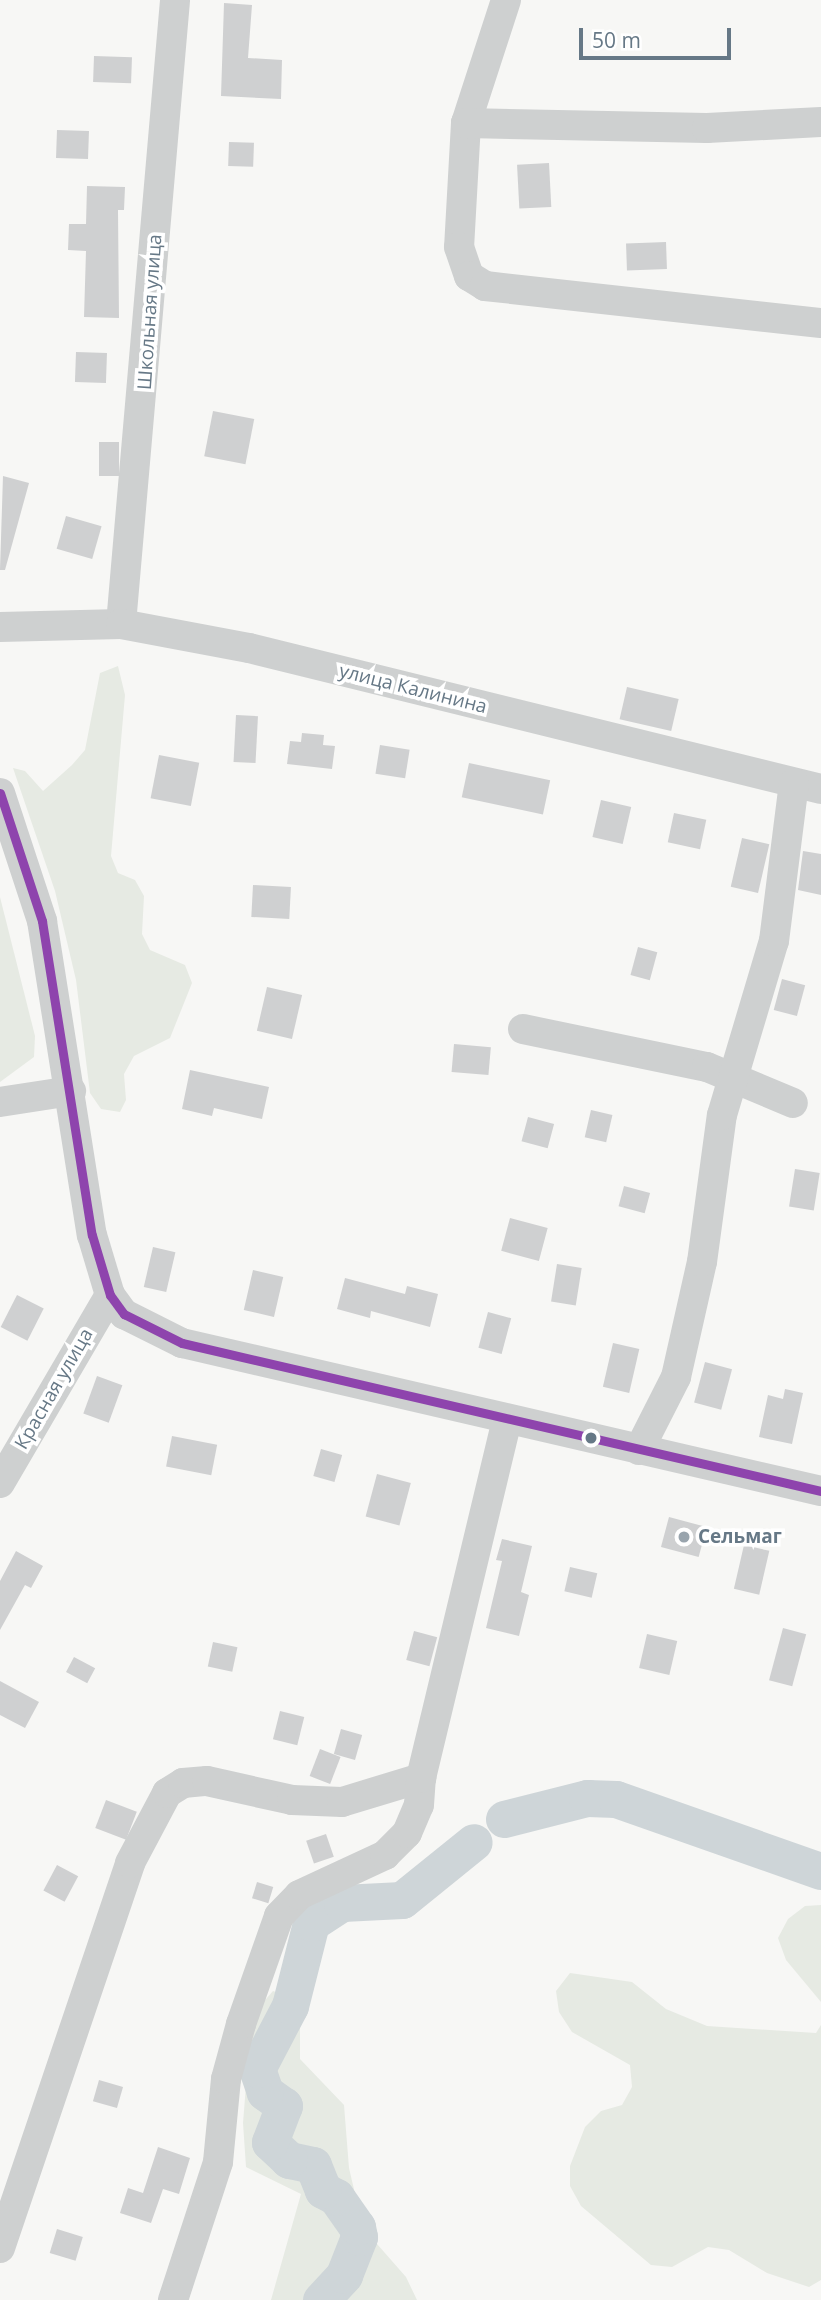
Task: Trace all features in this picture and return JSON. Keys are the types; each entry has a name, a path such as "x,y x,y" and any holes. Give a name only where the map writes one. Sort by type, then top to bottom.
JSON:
{"street":[{"name":"Школьная улица","path":"121,624 175,0"},
{"path":"506,0 466,123 459,247 469,276 485,286 821,323"},
{"path":"466,123 707,128 821,122"},
{"name":"улица Калинина","path":"0,627 121,624 249,648 807,786"},
{"path":"639,1450 676,1377 702,1262 731,1078 774,941 807,786"},
{"path":"0,793 42,920 92,1235 110,1295 124,1314 182,1343 507,1421 821,1491"},
{"path":"523,1030 707,1067 793,1103"},
{"path":"0,1102 71,1091"},
{"name":"Красная улица","path":"0,1483 110,1295"},
{"path":"173,2300 218,2162 226,2079 241,2024 279,1916 299,1895 393,1848 407,1833 419,1805 421,1778 507,1421"},
{"path":"0,2248 130,1863 167,1793 183,1783 207,1781 292,1800 342,1802 421,1778"}],"shaded area":[{"path":"118,666 125,695 111,856 118,873 135,880 144,896 142,934 150,950 185,965 192,983 170,1038 134,1056 124,1074 126,1100 120,1112 101,1109 90,1093 76,980 55,891 13,768 25,771 43,791 72,765 85,750 100,673"},
{"path":"0,897 35,1036 34,1057 0,1082"},
{"path":"821,1905 821,2002 786,1960 778,1938 788,1919 805,1906"},
{"path":"570,1973 632,1982 666,2009 707,2026 816,2033 821,2025 821,2280 809,2287 767,2273 729,2250 708,2247 672,2267 651,2265 581,2206 570,2186 570,2166 585,2127 601,2111 622,2105 632,2087 630,2065 572,2032 559,2012 556,1991"},
{"path":"273,1991 293,1998 300,2016 300,2059 344,2105 349,2168 363,2228 406,2277 417,2300 271,2300 301,2194 246,2167 243,2123 249,2048 259,2007"}],"building":[{"path":"224,3 252,5 248,58 282,60 281,99 221,96"},
{"path":"94,56 132,57 131,83 93,82"},
{"path":"57,130 89,131 88,159 56,158"},
{"path":"229,142 254,143 253,167 228,166"},
{"path":"549,163 551,207 519,209 517,165"},
{"path":"87,186 125,187 124,210 118,210 119,318 84,317 86,251 68,250 69,224 86,224"},
{"path":"666,242 667,269 627,270 626,243"},
{"path":"76,352 107,353 106,383 75,382"},
{"path":"213,411 254,419 245,464 204,456"},
{"path":"99,442 119,442 119,476 99,476"},
{"path":"3,476 29,483 5,570 0,570"},
{"path":"66,516 102,526 92,559 57,549"},
{"path":"627,687 679,699 671,731 620,719"},
{"path":"236,715 258,716 256,763 234,762"},
{"path":"302,733 324,735 323,745 335,746 332,769 287,764 290,741 301,742"},
{"path":"380,745 410,750 405,778 375,774"},
{"path":"159,755 199,763 191,806 151,798"},
{"path":"469,763 550,780 543,814 462,797"},
{"path":"601,800 631,807 623,844 592,837"},
{"path":"674,813 706,820 700,849 668,842"},
{"path":"742,838 769,844 758,893 731,887"},
{"path":"803,851 821,854 821,895 798,890"},
{"path":"253,885 291,887 289,919 251,917"},
{"path":"638,947 657,952 650,980 630,975"},
{"path":"782,979 805,985 797,1016 774,1010"},
{"path":"267,987 302,995 292,1039 257,1031"},
{"path":"454,1044 491,1047 488,1075 452,1072"},
{"path":"190,1070 269,1087 262,1119 214,1108 212,1116 182,1109"},
{"path":"591,1110 612,1115 606,1142 585,1137"},
{"path":"528,1117 554,1124 548,1148 522,1141"},
{"path":"795,1169 820,1173 814,1210 789,1207"},
{"path":"624,1186 650,1193 645,1213 619,1206"},
{"path":"510,1218 548,1228 539,1261 501,1251"},
{"path":"153,1247 175,1252 166,1292 144,1287"},
{"path":"557,1264 582,1268 576,1305 551,1302"},
{"path":"253,1270 283,1277 274,1317 244,1310"},
{"path":"345,1278 405,1294 407,1286 438,1294 430,1327 371,1311 370,1318 337,1309"},
{"path":"17,1295 44,1309 27,1341 1,1327"},
{"path":"488,1312 511,1318 502,1354 478,1348"},
{"path":"613,1343 639,1349 629,1393 603,1387"},
{"path":"705,1362 732,1369 721,1410 694,1403"},
{"path":"97,1376 122,1385 109,1423 83,1414"},
{"path":"785,1389 803,1393 792,1444 759,1437 768,1395 783,1399"},
{"path":"172,1436 217,1445 211,1475 166,1466"},
{"path":"321,1449 342,1455 334,1482 313,1476"},
{"path":"377,1474 411,1483 399,1526 366,1517"},
{"name":"Сельмаг","path":"669,1517 707,1527 699,1557 661,1547"},
{"path":"502,1539 532,1546 521,1592 529,1595 519,1636 486,1628 502,1561 496,1560"},
{"path":"744,1545 769,1551 759,1595 734,1589"},
{"path":"16,1551 43,1566 31,1588 25,1585 0,1630 0,1581"},
{"path":"570,1567 597,1573 592,1598 564,1591"},
{"path":"783,1628 806,1634 792,1686 769,1680"},
{"path":"414,1631 437,1637 429,1666 406,1660"},
{"path":"647,1634 677,1641 669,1675 639,1668"},
{"path":"213,1642 237,1647 232,1672 208,1666"},
{"path":"74,1657 95,1668 87,1683 66,1672"},
{"path":"0,1681 39,1702 25,1728 0,1715"},
{"path":"280,1711 304,1717 297,1745 273,1739"},
{"path":"341,1729 362,1735 355,1760 334,1754"},
{"path":"320,1749 341,1757 330,1784 310,1776"},
{"path":"106,1800 137,1812 126,1840 95,1828"},
{"path":"326,1834 334,1857 314,1864 306,1841"},
{"path":"57,1865 78,1876 65,1902 43,1891"},
{"path":"257,1882 273,1887 268,1903 252,1898"},
{"path":"99,2080 123,2087 117,2108 93,2101"},
{"path":"158,2147 190,2158 179,2194 163,2189 151,2223 120,2213 128,2188 143,2193"},
{"path":"57,2229 83,2237 76,2261 50,2253"}],"waterway":[{"path":"504,1819 587,1798 616,1799 821,1871"},
{"path":"321,2300 344,2275 359,2237 357,2227 336,2197 323,2190 313,2165 289,2160 270,2142 284,2106 265,2092 257,2069 290,2006 311,1923 342,1903 402,1900 474,1842"}],"transit line":[{"path":"0,793 42,921 92,1235 110,1295 124,1314 182,1343 821,1491"}],"place":[{"name":"Сельмаг","path":"684,1537"}]}
